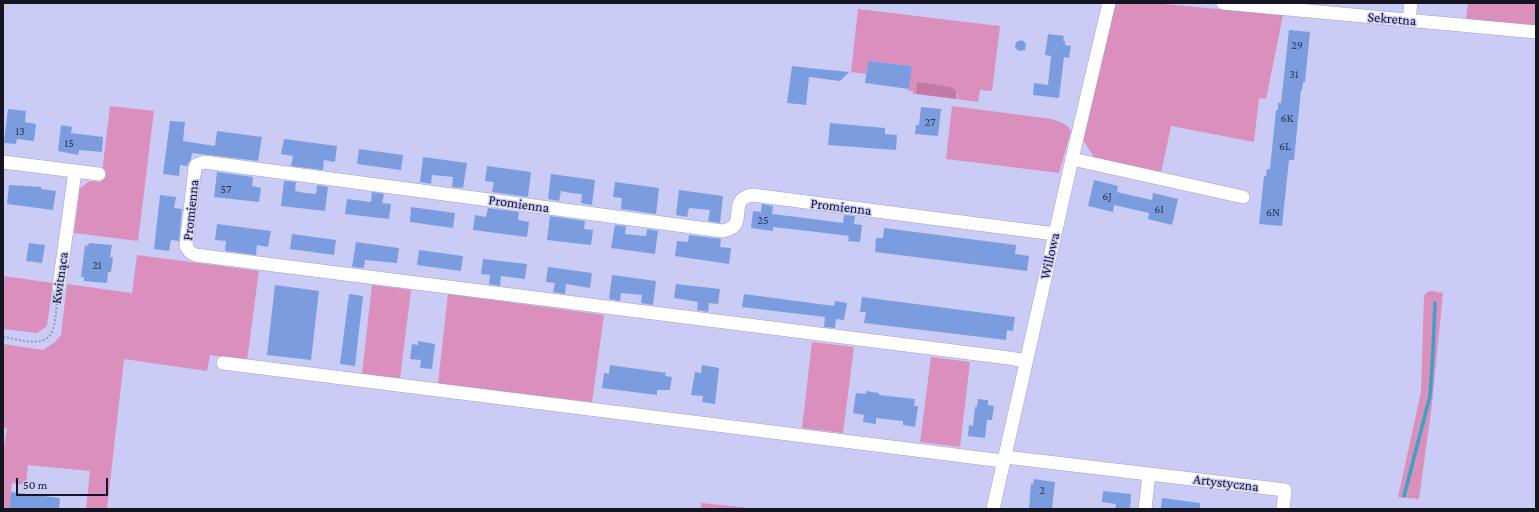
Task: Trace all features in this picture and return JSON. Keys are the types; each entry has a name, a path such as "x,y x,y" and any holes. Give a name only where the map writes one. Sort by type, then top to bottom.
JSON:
{"street":[{"name":"Willowa","path":"993,509 1109,3"},
{"name":"Sekretna","path":"1223,3 1536,32"},
{"path":"1409,20 1411,3"},
{"path":"1072,160 1243,197"},
{"path":"3,162 99,174"},
{"name":"Promienna","path":"1026,361 195,255 190,252 186,246 195,168 196,165 204,162 722,231 731,228 736,224 741,199 752,195 1055,234"},
{"name":"Kwitnąca","path":"59,286 75,172"},
{"name":"Artystyczna","path":"222,363 1004,459 1285,490 1283,509"},
{"path":"1145,509 1149,474"}],"path":[{"name":"Kwitnąca","path":"3,337 40,342 47,339 54,328 59,286"}],"shaded area":[{"path":"1153,3 1283,15 1266,99 1259,98 1254,142 1171,126 1161,173 1094,157 1083,140 1113,4"},
{"path":"1468,3 1536,3 1536,27 1466,20"},
{"path":"858,9 1000,26 992,91 980,90 978,102 956,99 957,94 918,82 916,94 913,94 913,91 908,91 912,66 868,61 866,74 851,72"},
{"path":"917,82 951,87 956,91 956,99 916,94"},
{"path":"110,106 154,111 138,241 74,233 80,188 90,181 101,182"},
{"path":"952,106 1052,119 1065,124 1071,131 1059,173 946,159"},
{"path":"137,255 259,271 247,360 210,355 207,371 124,359 107,509 86,509 90,471 28,465 26,485 12,483 9,509 3,509 3,453 7,428 3,427 3,344 43,350 55,342 61,335 67,284 132,293"},
{"path":"3,276 53,283 47,326 37,333 3,329"},
{"path":"372,285 411,290 400,378 362,374"},
{"path":"1432,291 1443,293 1432,404 1419,499 1398,497 1421,392 1424,296 1427,292"},
{"path":"448,294 604,315 592,402 438,384"},
{"path":"812,342 854,347 843,433 802,428"},
{"path":"931,357 970,362 960,447 920,442"},
{"path":"701,503 760,509 701,509"}],"building":[{"path":"1289,30 1310,32 1305,82 1303,82 1301,90 1294,160 1289,160 1282,226 1259,224 1264,176 1266,176 1267,169 1270,169 1276,110 1278,110 1278,103 1281,103"},
{"path":"1048,34 1064,36 1063,41 1065,41 1065,45 1071,46 1069,58 1064,57 1059,98 1033,95 1034,83 1048,85 1051,56 1045,55"},
{"path":"1022,40 1026,44 1025,50 1019,51 1015,48 1016,42"},
{"path":"868,61 912,66 909,89 865,83"},
{"path":"792,66 849,72 840,81 809,77 806,105 787,103"},
{"path":"921,107 941,109 938,136 915,134 916,125 919,125"},
{"path":"8,109 26,111 25,122 36,124 34,141 17,139 16,144 4,143"},
{"path":"170,121 185,122 183,141 215,146 217,131 262,137 258,161 192,153 191,159 187,166 180,165 179,176 163,174"},
{"path":"830,123 885,128 885,134 897,135 896,150 828,145"},
{"path":"61,125 72,127 71,133 103,137 102,152 79,150 78,155 58,151"},
{"path":"284,139 337,146 335,162 324,160 323,170 291,166 293,156 281,154"},
{"path":"359,149 403,155 401,170 357,164"},
{"path":"423,157 467,163 463,188 452,187 453,177 432,175 431,184 420,182"},
{"path":"487,166 531,172 528,197 492,192 494,182 485,181"},
{"path":"217,172 253,177 252,186 261,188 259,202 214,197"},
{"path":"551,174 595,180 592,205 581,203 582,194 561,191 559,201 548,199"},
{"path":"1094,180 1118,186 1117,192 1134,196 1152,200 1153,193 1178,199 1172,225 1148,219 1149,213 1114,205 1113,212 1088,206"},
{"path":"284,181 296,182 295,191 305,193 316,194 317,185 328,187 325,211 281,206"},
{"path":"615,182 659,188 656,214 621,209 622,198 613,197"},
{"path":"9,185 41,187 41,189 56,191 53,210 7,204"},
{"path":"679,190 723,196 720,223 708,221 710,210 689,208 687,217 676,215"},
{"path":"372,192 384,194 382,203 391,204 389,219 345,214 347,199 371,202"},
{"path":"160,195 176,197 174,208 182,209 179,241 171,240 169,251 154,249"},
{"path":"762,204 773,206 772,214 843,223 844,215 855,216 854,224 862,225 860,242 848,241 849,236 773,227 773,231 751,228 753,211 761,212"},
{"path":"411,207 455,213 453,228 410,222"},
{"path":"488,208 519,212 518,220 529,222 527,237 473,230 475,215 486,217"},
{"path":"550,216 585,221 584,229 593,230 591,245 547,240"},
{"path":"217,224 271,231 268,247 257,245 256,255 225,251 226,241 215,240"},
{"path":"615,225 626,226 625,234 646,236 647,229 658,231 655,254 611,248"},
{"path":"884,228 1016,245 1015,254 1029,256 1027,271 875,252 876,238 883,238"},
{"path":"292,234 336,240 334,255 290,249"},
{"path":"689,235 721,239 720,247 731,248 729,264 675,256 677,241 688,242"},
{"path":"356,242 399,248 397,263 365,260 364,268 352,267"},
{"path":"29,243 45,245 42,263 26,261"},
{"path":"89,243 112,245 110,257 113,257 111,272 108,272 107,283 84,281 84,277 81,277 85,245 88,246"},
{"path":"419,250 463,256 461,271 417,265"},
{"path":"483,259 527,264 525,279 501,276 500,286 489,284 490,275 481,274"},
{"path":"548,267 592,273 590,288 566,284 565,294 553,292 555,283 546,282"},
{"path":"612,275 656,281 653,305 641,303 642,295 621,293 620,301 609,299"},
{"path":"676,284 720,289 718,304 709,303 708,312 697,310 698,302 674,298"},
{"path":"275,285 319,291 311,360 267,355"},
{"path":"349,294 363,296 355,366 340,364"},
{"path":"744,294 834,306 835,301 847,303 844,320 836,319 835,328 824,327 825,317 742,307"},
{"path":"862,297 1015,317 1013,331 1007,330 1006,340 864,323 866,312 860,312"},
{"path":"418,341 435,344 432,369 420,368 421,360 410,359 412,344 418,345"},
{"path":"610,365 666,373 665,376 672,377 670,390 657,390 657,395 602,388 604,373 609,374"},
{"path":"702,365 719,368 715,404 702,402 703,396 691,395 695,372 701,373"},
{"path":"866,391 879,393 879,395 915,399 914,406 918,406 915,427 903,425 903,421 876,418 876,424 863,422 864,415 853,413 856,393 866,394"},
{"path":"978,399 988,400 988,405 994,406 992,420 987,420 985,438 968,436 969,425 973,426 975,407 977,407"},
{"path":"1034,479 1055,482 1052,509 1029,509 1031,483 1033,484"},
{"path":"1103,491 1131,494 1130,509 1115,509 1116,504 1102,502"},
{"path":"11,492 60,498 59,509 9,508"},
{"path":"1162,498 1200,503 1200,509 1161,509"}],"waterway":[{"path":"1404,496 1430,396 1435,303"}]}
